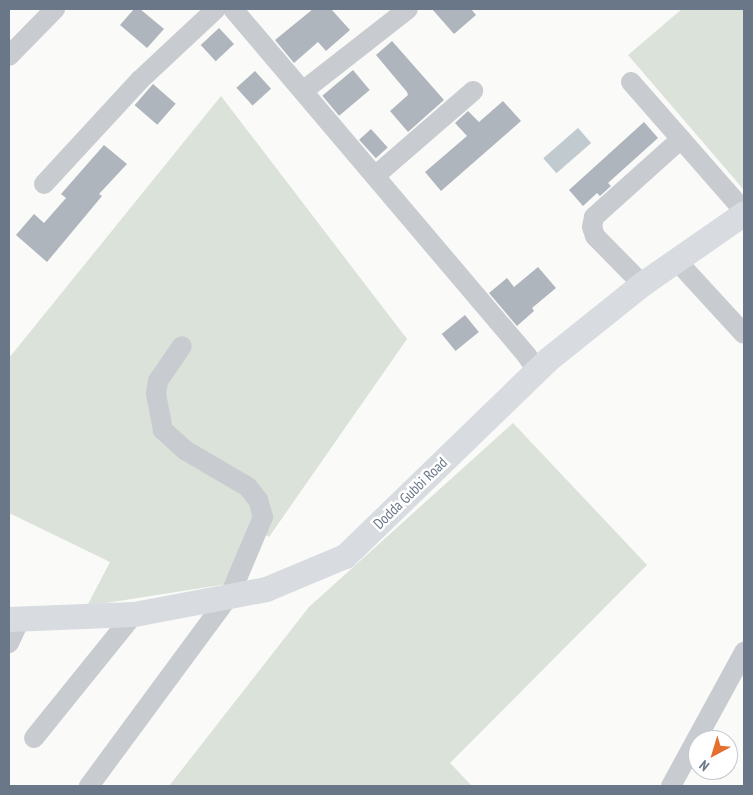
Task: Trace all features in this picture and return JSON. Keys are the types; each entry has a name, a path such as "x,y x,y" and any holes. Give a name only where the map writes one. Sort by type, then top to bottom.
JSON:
{"main road":[{"name":"Dodda Gubbi Road","path":"14,619 134,614 266,589 345,556 536,370 642,284 744,212"}],"street":[{"path":"9,56 55,9"},
{"path":"44,184 140,80 216,9"},
{"path":"233,9 536,370"},
{"path":"302,91 408,9"},
{"path":"630,82 744,212"},
{"path":"375,176 473,91"},
{"path":"642,284 596,236 592,227 594,217 682,140"},
{"path":"676,260 744,334"},
{"path":"89,786 230,595 263,517 258,500 248,486 185,450 163,430 156,394 158,381 182,346"},
{"path":"34,738 134,614"},
{"path":"9,643 14,619"},
{"path":"671,786 744,652"}],"shaded area":[{"path":"682,9 744,9 744,190 628,55"},
{"path":"221,96 407,339 269,537 252,527 227,584 87,606 110,562 9,513 9,358"},
{"path":"578,128 591,143 556,173 543,158"},
{"path":"513,423 647,565 450,763 472,786 169,786 309,607"}],"building":[{"path":"134,9 140,9 164,29 147,48 120,25"},
{"path":"313,9 331,9 350,30 326,51 318,42 294,63 275,40"},
{"path":"432,9 471,9 476,15 454,34"},
{"path":"219,28 234,44 216,61 201,45"},
{"path":"392,41 444,100 408,132 390,111 408,95 407,92 376,55"},
{"path":"353,70 370,90 339,116 322,96"},
{"path":"255,71 271,89 252,106 236,88"},
{"path":"153,84 176,104 157,125 135,105"},
{"path":"503,101 521,121 441,191 425,172 467,136 455,123 468,111 479,122"},
{"path":"644,122 658,138 608,183 611,186 600,196 597,193 583,206 569,190"},
{"path":"371,129 388,148 376,158 359,140"},
{"path":"104,145 127,164 99,194 102,196 47,262 16,235 34,214 44,223 66,198 61,194"},
{"path":"538,267 556,288 532,308 534,311 517,326 489,293 507,278 514,287"},
{"path":"465,315 479,332 456,351 442,334"}]}
